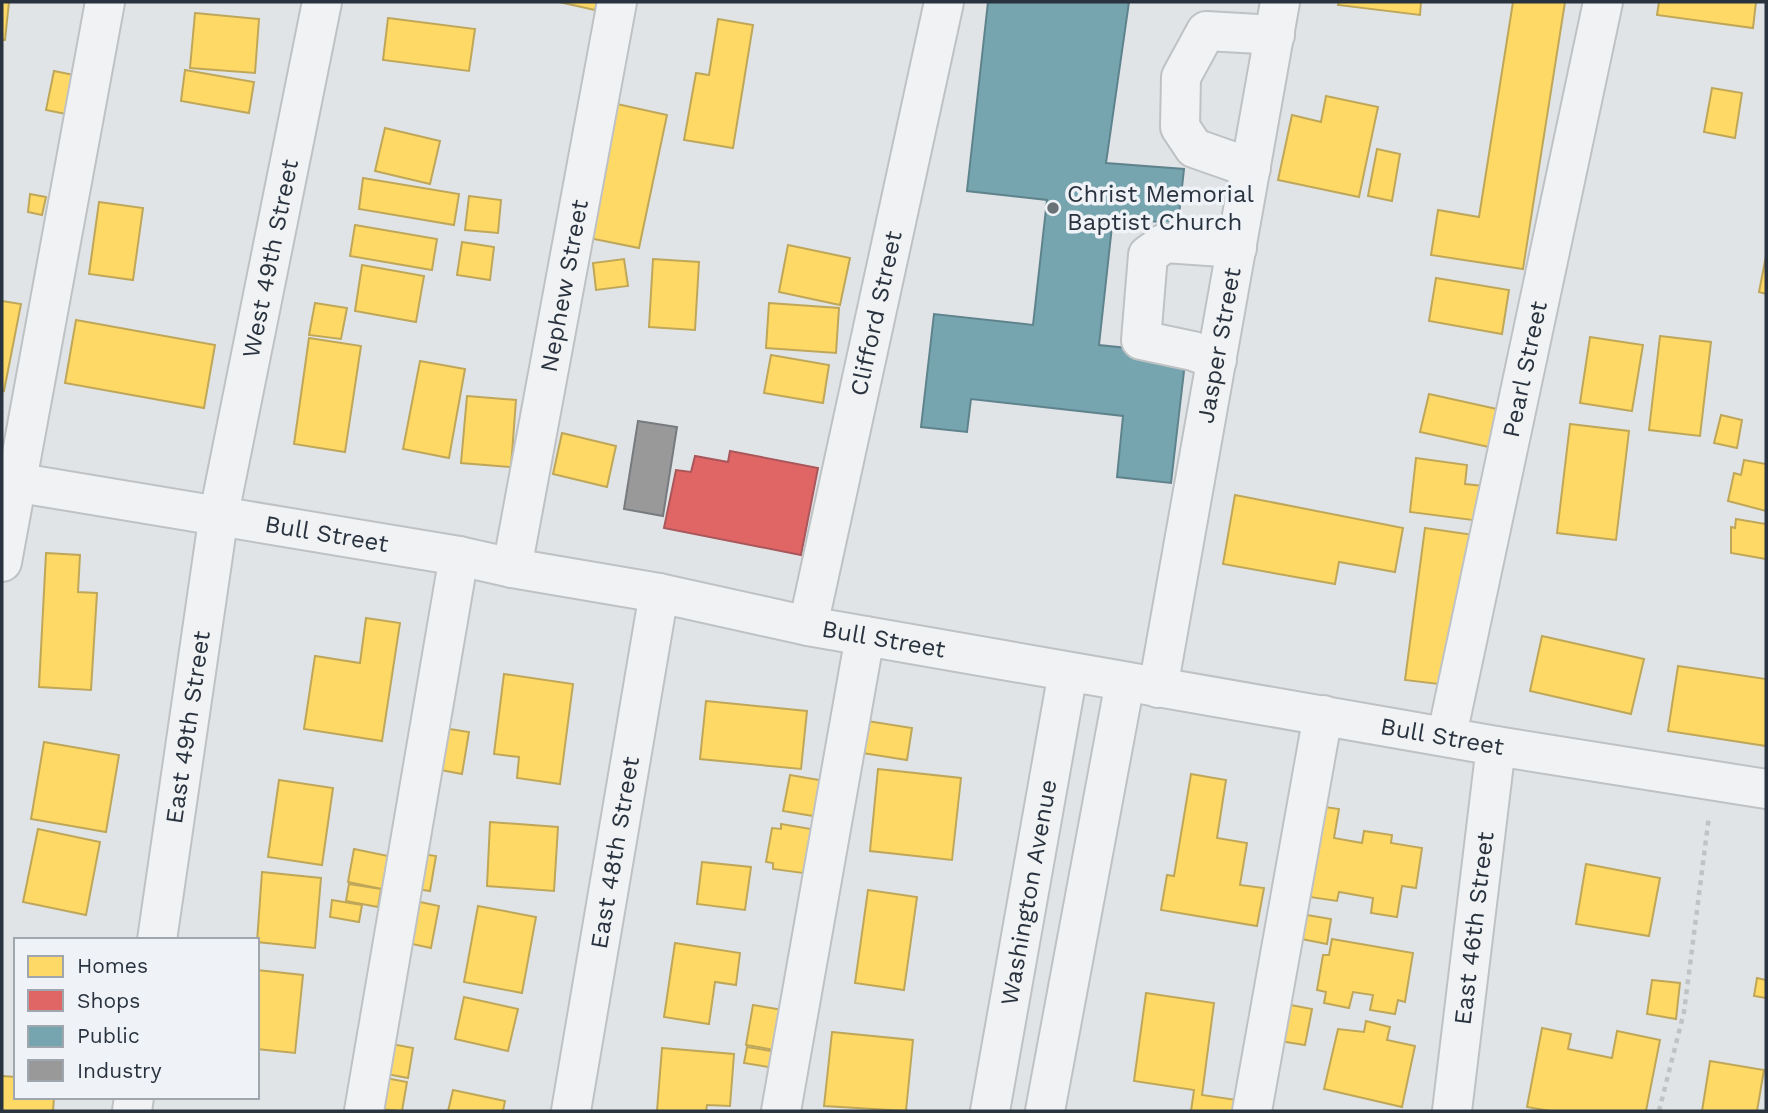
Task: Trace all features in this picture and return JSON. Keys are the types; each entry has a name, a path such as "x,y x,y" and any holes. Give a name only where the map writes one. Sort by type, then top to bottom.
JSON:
{"street":[{"path":"2,562 8,481 105,2"},
{"name":"West 49th Street","path":"219,514 321,2"},
{"name":"Nephew Street","path":"512,568 617,2"},
{"name":"Clifford Street","path":"808,626 944,2"},
{"name":"Pearl Street","path":"1447,735 1603,2"},
{"path":"1251,168 1194,148 1180,127 1181,77 1206,31 1278,18"},
{"name":"Jasper Street","path":"1142,685 1217,360 1278,18"},
{"path":"1217,360 1141,340 1148,255 1165,243 1237,248"},
{"name":"Bull Street","path":"8,481 459,556 512,568 659,593 808,626 1142,685 1766,789"},
{"name":"East 49th Street","path":"157,938 219,514"},
{"path":"364,1111 459,556"},
{"name":"East 48th Street","path":"570,1111 659,593"},
{"path":"781,1111 865,636"},
{"name":"Washington Avenue","path":"990,1111 1068,672"},
{"path":"1045,1111 1142,685"},
{"path":"1252,1111 1323,715"},
{"name":"East 46th Street","path":"1452,1111 1496,746"}],"path":[{"path":"1659,1111 1684,1012 1713,780"}],"building: Homes":[{"path":"2,2 9,2 5,40 2,40"},
{"path":"559,2 597,2 595,10"},
{"path":"1339,2 1421,2 1420,15 1338,5"},
{"path":"1513,2 1565,2 1523,269 1431,255 1438,210 1479,217"},
{"path":"1659,2 1756,2 1753,28 1657,15"},
{"path":"195,13 259,19 255,73 190,68"},
{"path":"388,18 475,29 469,71 383,60"},
{"path":"718,19 753,25 733,148 684,140 696,73 709,75"},
{"path":"185,70 254,82 249,113 181,101"},
{"path":"54,71 84,77 76,116 46,110"},
{"path":"1712,88 1742,93 1735,138 1704,132"},
{"path":"1326,96 1378,107 1359,197 1278,180 1292,115 1321,122"},
{"path":"617,104 667,115 639,248 589,238"},
{"path":"385,128 440,141 430,184 375,171"},
{"path":"1377,149 1400,154 1392,201 1368,196"},
{"path":"363,178 459,194 454,225 359,209"},
{"path":"30,194 46,197 42,215 28,212"},
{"path":"469,196 501,200 498,233 465,230"},
{"path":"99,202 143,208 133,280 89,274"},
{"path":"355,225 437,239 432,270 350,256"},
{"path":"462,242 494,247 490,280 457,275"},
{"path":"788,245 850,258 840,305 779,292"},
{"path":"1766,256 1766,294 1759,292"},
{"path":"624,259 628,286 596,290 593,263"},
{"path":"653,259 699,262 695,330 649,327"},
{"path":"362,265 424,276 416,322 355,311"},
{"path":"1436,278 1509,290 1502,334 1429,321"},
{"path":"2,301 21,304 4,391 2,390"},
{"path":"315,303 347,308 341,339 309,335"},
{"path":"769,303 839,308 836,353 766,348"},
{"path":"76,320 215,345 204,408 65,383"},
{"path":"1660,336 1711,342 1700,436 1649,430"},
{"path":"1590,337 1643,345 1632,411 1580,403"},
{"path":"309,338 361,346 345,452 294,444"},
{"path":"771,355 829,365 823,403 764,393"},
{"path":"420,361 465,369 449,458 403,449"},
{"path":"1429,394 1497,409 1489,447 1420,432"},
{"path":"467,396 516,400 511,467 461,463"},
{"path":"1721,415 1742,420 1737,448 1714,443"},
{"path":"1570,424 1629,431 1616,540 1557,533"},
{"path":"562,433 616,446 607,487 553,474"},
{"path":"1416,458 1467,465 1465,484 1484,486 1480,521 1410,512"},
{"path":"1744,460 1766,464 1766,511 1728,501 1734,473 1741,475"},
{"path":"1235,495 1403,528 1395,572 1339,562 1335,584 1223,564"},
{"path":"1736,519 1766,524 1766,559 1731,553 1731,527 1735,528"},
{"path":"1425,528 1474,535 1455,686 1405,680"},
{"path":"46,553 80,555 78,592 97,593 91,690 39,687"},
{"path":"366,618 400,623 382,741 304,729 315,656 360,663"},
{"path":"1542,636 1644,659 1631,714 1530,691"},
{"path":"1678,666 1766,679 1766,746 1668,731"},
{"path":"504,674 573,684 560,784 517,778 519,757 494,754"},
{"path":"706,701 807,711 801,769 700,759"},
{"path":"861,720 912,728 907,760 856,752"},
{"path":"437,727 469,732 462,774 430,768"},
{"path":"44,742 119,755 106,832 31,819"},
{"path":"878,769 961,778 952,860 870,851"},
{"path":"1191,774 1226,780 1217,838 1247,843 1240,885 1264,888 1257,926 1161,910 1167,875 1174,876"},
{"path":"790,775 825,781 819,817 783,811"},
{"path":"279,780 333,788 322,865 268,857"},
{"path":"1318,806 1339,809 1334,838 1362,843 1364,831 1392,835 1391,843 1422,848 1416,888 1402,886 1397,917 1371,913 1373,898 1339,892 1337,901 1303,896"},
{"path":"490,822 558,827 554,891 487,886"},
{"path":"781,824 817,830 810,874 773,869 773,863 766,862 772,828 781,829"},
{"path":"38,829 100,842 86,915 23,902"},
{"path":"354,849 388,856 382,889 348,882"},
{"path":"416,853 436,856 430,891 410,888"},
{"path":"702,862 751,867 745,910 697,904"},
{"path":"1586,864 1660,878 1649,936 1576,924"},
{"path":"262,872 321,878 315,948 259,942"},
{"path":"349,884 381,889 378,907 346,901"},
{"path":"868,890 917,897 904,990 855,983"},
{"path":"406,899 439,906 431,948 398,941"},
{"path":"332,900 362,905 359,922 330,917"},
{"path":"478,906 536,917 522,993 464,982"},
{"path":"1295,913 1331,919 1327,944 1291,937"},
{"path":"1332,939 1413,953 1405,1002 1398,1000 1395,1014 1370,1010 1373,995 1353,992 1349,1008 1324,1003 1326,992 1317,990 1323,955 1329,955"},
{"path":"675,943 740,953 736,985 715,982 709,1024 664,1017"},
{"path":"259,970 303,975 295,1053 259,1049"},
{"path":"1757,978 1766,980 1766,998 1754,996"},
{"path":"1652,980 1680,983 1676,1019 1647,1014"},
{"path":"1146,993 1214,1003 1202,1095 1237,1100 1236,1111 1191,1111 1194,1090 1134,1081"},
{"path":"464,997 518,1009 508,1051 455,1039"},
{"path":"1280,1003 1312,1009 1305,1045 1273,1040"},
{"path":"753,1005 783,1010 775,1050 746,1045"},
{"path":"1366,1021 1390,1027 1387,1040 1415,1046 1402,1107 1324,1089 1338,1029 1364,1032"},
{"path":"1542,1028 1571,1034 1568,1049 1612,1058 1617,1031 1660,1040 1646,1111 1550,1111 1527,1107"},
{"path":"832,1032 913,1040 906,1111 824,1106"},
{"path":"381,1042 413,1048 408,1078 376,1072"},
{"path":"747,1047 777,1052 775,1068 744,1063"},
{"path":"662,1048 734,1054 730,1106 707,1105 706,1111 657,1111"},
{"path":"1710,1061 1764,1070 1757,1111 1702,1111"},
{"path":"2,1076 14,1077 14,1099 54,1099 53,1111 2,1111"},
{"path":"375,1076 407,1082 402,1111 369,1108"},
{"path":"453,1090 505,1101 503,1111 448,1111"}],"building: Shops":[{"path":"730,451 818,468 801,555 664,528 676,470 691,472 695,456 728,462"}],"building: Public":[{"path":"988,2 1129,2 1106,163 1184,169 1178,224 1113,217 1099,345 1186,354 1171,483 1117,477 1123,416 971,399 967,432 921,427 934,314 1033,325 1047,200 967,191"}],"building: Industry":[{"path":"638,421 677,427 663,516 624,509"}],"place":[{"name":"Christ Memorial Baptist Church","path":"1053,208"}]}
